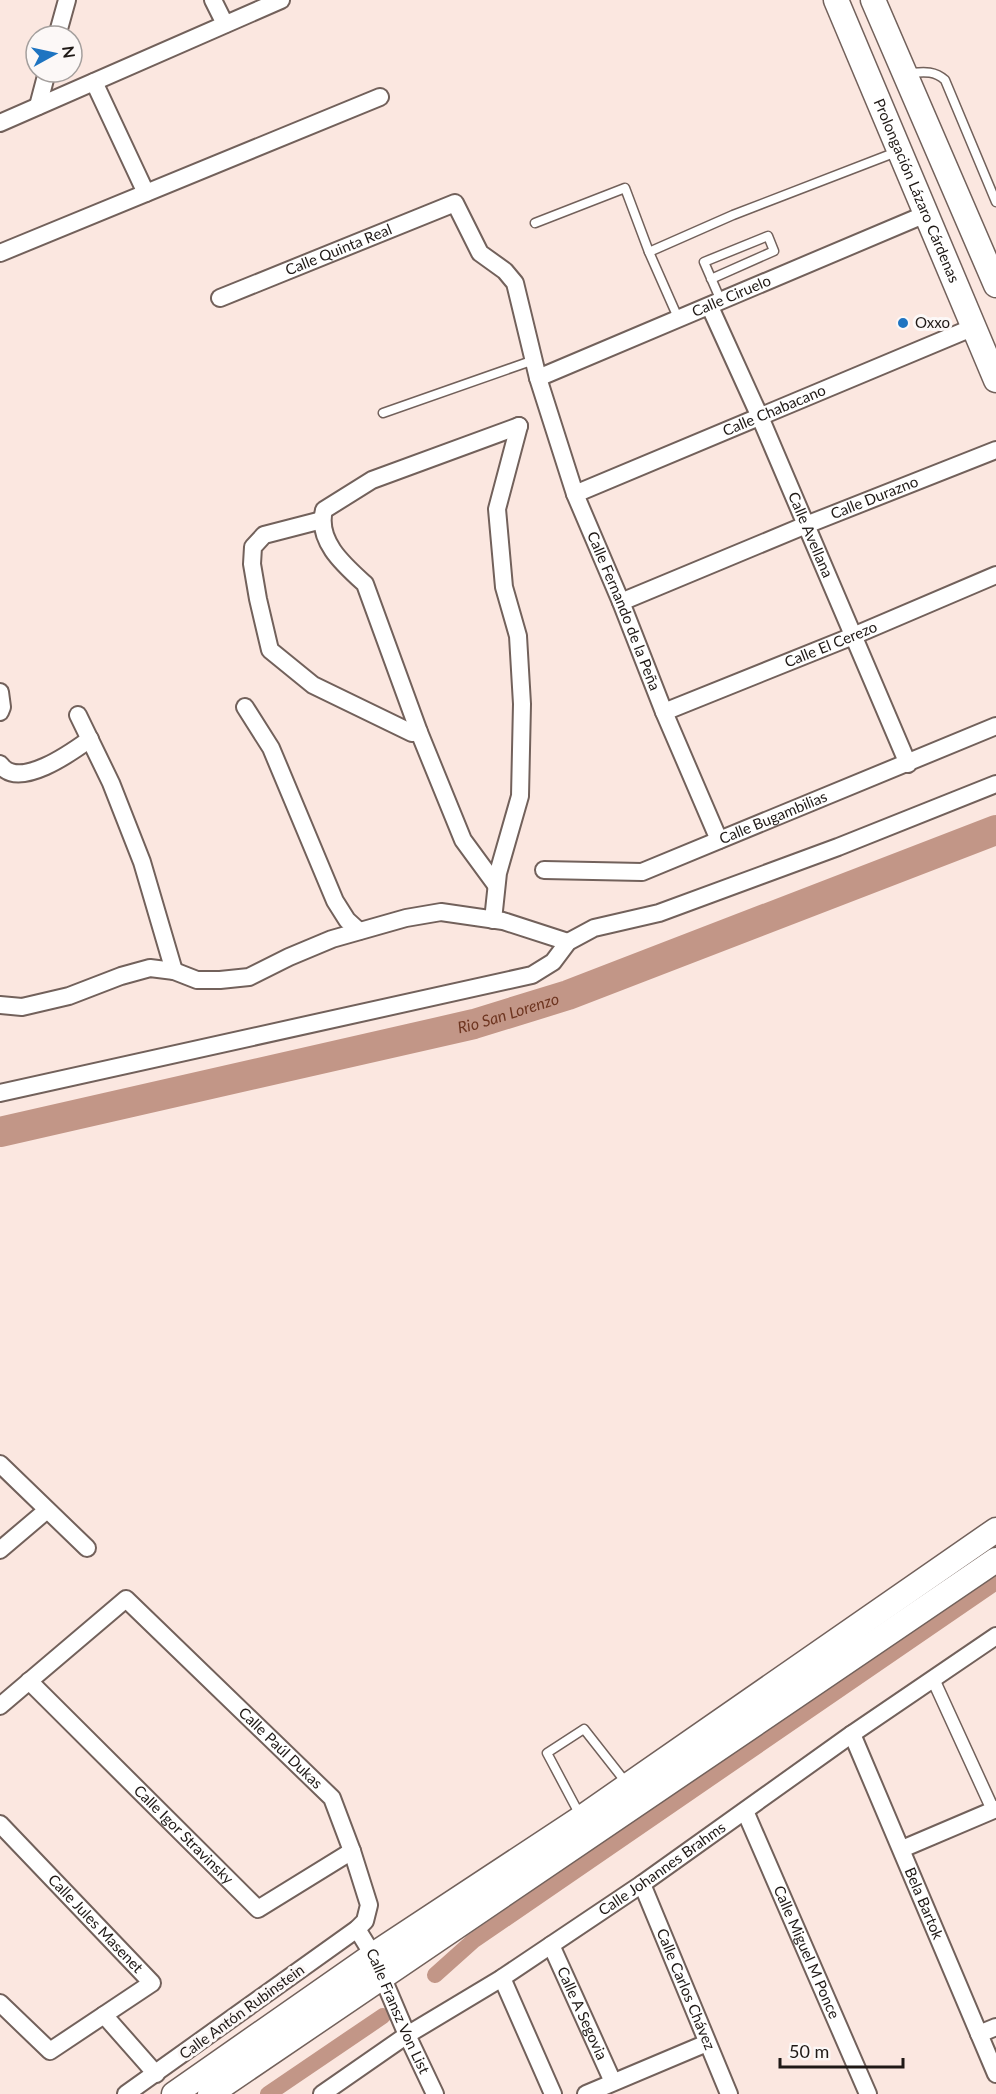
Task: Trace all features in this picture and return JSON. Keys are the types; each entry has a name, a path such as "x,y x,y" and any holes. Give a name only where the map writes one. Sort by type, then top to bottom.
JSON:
{"main road":[{"name":"Prolongación Lázaro Cárdenas","path":"836,0 996,380"},
{"path":"873,0 996,285"},
{"path":"210,2094 378,1965 581,1818 996,1530"},
{"path":"378,1965 996,1560"},
{"name":"Calle Antón Rubinstein","path":"174,2094 378,1965"}],"street":[{"path":"60,24 67,0"},
{"path":"213,0 225,24"},
{"path":"0,123 281,0"},
{"path":"94,82 146,193"},
{"path":"38,106 44,84"},
{"path":"0,253 380,97"},
{"name":"Calle Quinta Real","path":"220,298 455,203"},
{"name":"Calle Fernando de la Peña","path":"455,203 480,253 506,271 515,283 538,378 575,494 719,840"},
{"name":"Calle Ciruelo","path":"538,378 926,214"},
{"name":"Calle Avellana","path":"716,304 760,417 908,764"},
{"name":"Calle Chabacano","path":"575,494 974,327"},
{"path":"493,920 498,873 520,796 522,704 518,636 504,586 497,509 519,426 372,480 324,510 322,520 325,539 347,568 365,584 419,732 463,840 496,885"},
{"name":"Calle Durazno","path":"621,602 806,525 996,450"},
{"path":"322,520 264,535 253,547 252,564 270,650 314,685 412,733 419,732"},
{"name":"Calle El Cerezo","path":"664,712 853,636 996,575"},
{"path":"0,692 2,707 0,712"},
{"path":"245,707 271,748 334,901 347,920 359,931"},
{"path":"78,715 111,783 142,862 174,971"},
{"name":"Calle Bugambilias","path":"544,870 642,872 996,726"},
{"path":"0,764 4,770 15,774 39,769 67,756 90,739"},
{"path":"0,1093 532,975 553,962 568,942 594,928 659,913 838,847 996,784"},
{"path":"0,1005 22,1006 69,996 121,976 150,968 174,971 197,980 249,977 332,939 406,918 441,912 503,921 568,942"},
{"path":"0,1464 8,1482 47,1510 87,1548"},
{"path":"0,1550 47,1510"},
{"name":"Calle Paúl Dukas","path":"30,1681 126,1599 332,1798 369,1905 365,1921 357,1929"},
{"name":"Calle Johannes Brahms","path":"322,2094 407,2035 502,1978 642,1884 852,1734 996,1636"},
{"path":"902,1849 995,1809 933,1679"},
{"path":"0,1706 30,1681"},
{"name":"Calle Igor Stravinsky","path":"30,1681 258,1909 352,1851"},
{"name":"Bela Bartok","path":"852,1734 996,2074"},
{"name":"Calle Miguel M Ponce","path":"745,1811 868,2094"},
{"name":"Calle Jules Masenet","path":"0,1824 152,1983 104,2015"},
{"name":"Calle Carlos Chávez","path":"642,1884 729,2094"},
{"name":"Calle Fransz Von List","path":"357,1929 378,1965 435,2094"},
{"name":"Calle Antón Rubinstein","path":"126,2094 357,1929"},
{"name":"Calle A Segovia","path":"551,1945 613,2082"},
{"path":"502,1978 553,2094"},
{"path":"0,2003 50,2051 104,2015 156,2074"},
{"path":"979,2034 996,2027"},
{"path":"586,2094 707,2043"}],"lane":[{"path":"905,74 931,72 945,80 996,202"},
{"path":"649,252 733,215 899,151"},
{"path":"535,223 625,188 649,252 679,320"},
{"path":"711,279 774,251 768,236 704,262 711,279 716,304"},
{"path":"383,413 534,360"},
{"path":"581,1818 547,1753 584,1729 628,1785"}],"waterway":[{"name":"Rio San Lorenzo","path":"0,1132 474,1024 568,995 996,830"},
{"path":"435,1975 473,1941 996,1582"},
{"path":"268,2094 383,2016"}],"place":[{"name":"Oxxo","path":"903,323"}]}
